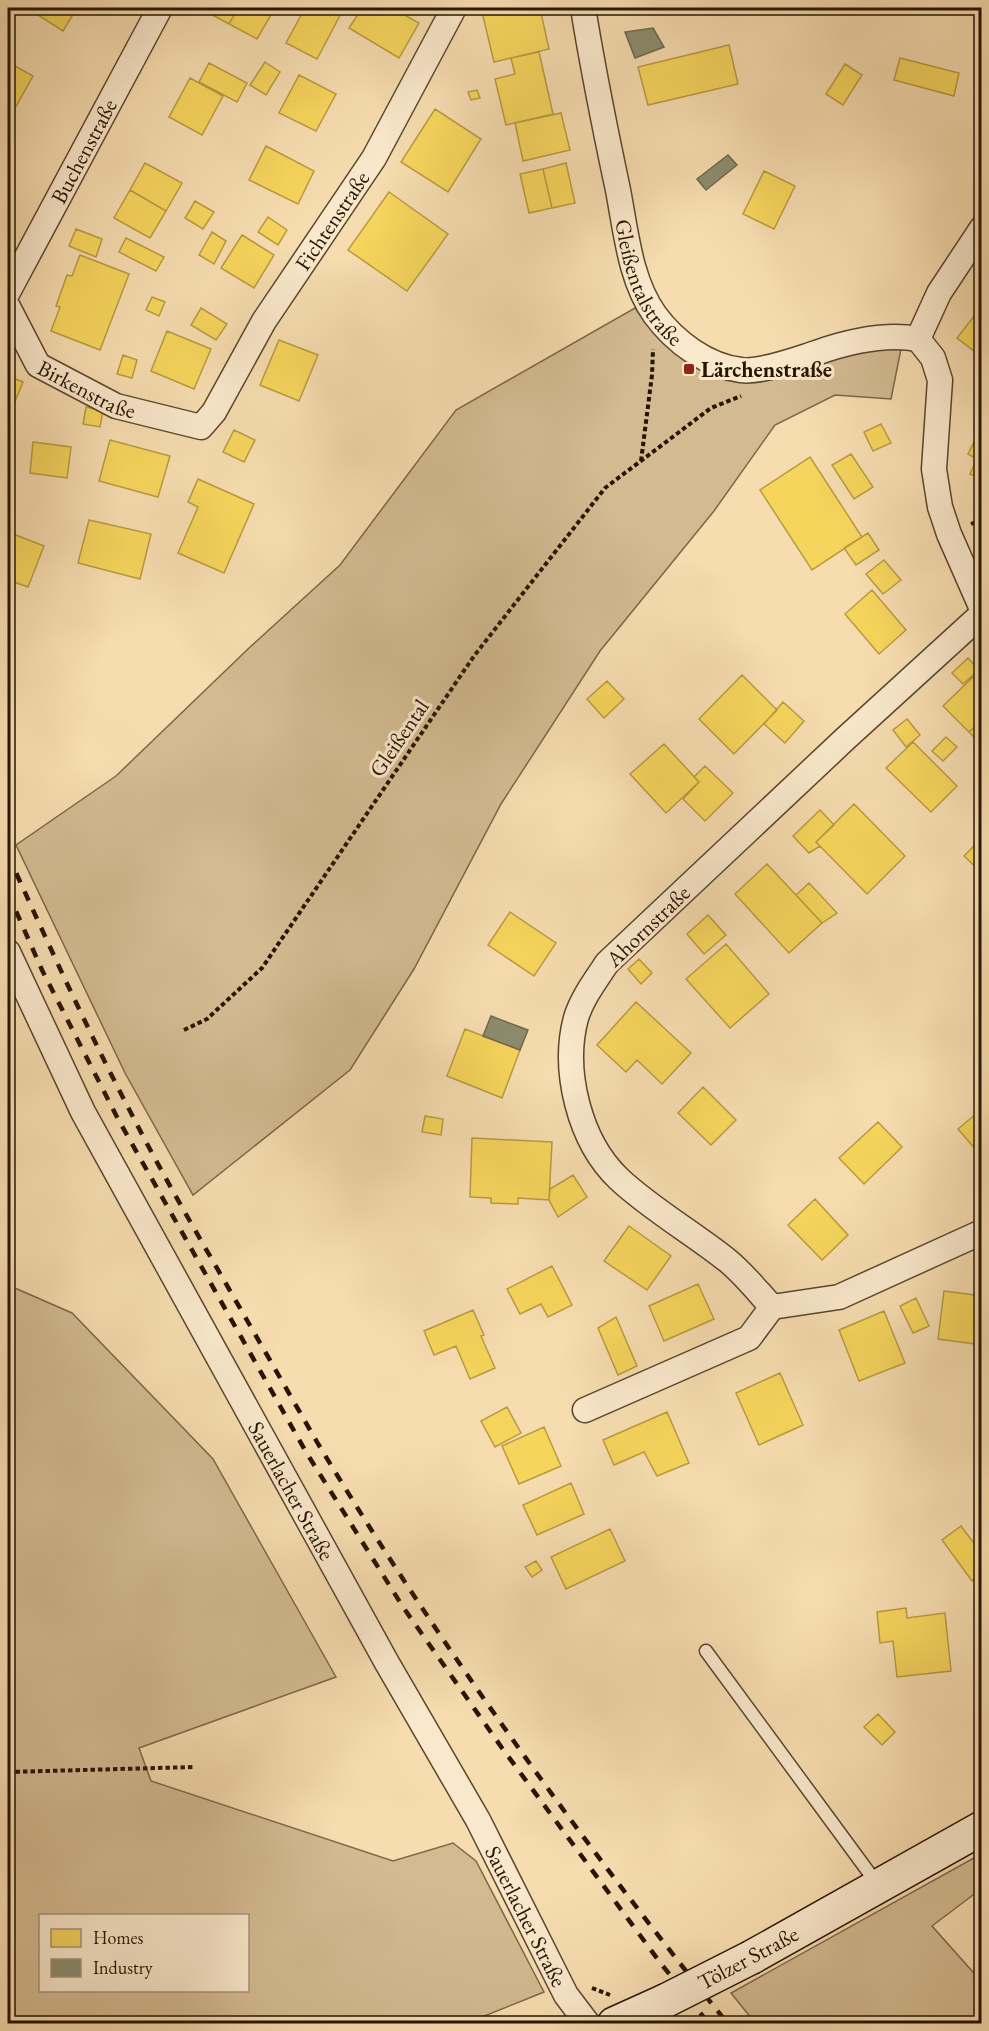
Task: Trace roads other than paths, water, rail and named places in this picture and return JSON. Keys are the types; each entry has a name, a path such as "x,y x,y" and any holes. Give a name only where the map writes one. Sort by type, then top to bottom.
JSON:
{"main road":[{"name":"Tölzer Straße","path":"614,2024 752,1957 981,1828"}],"street":[{"name":"Buchenstraße","path":"8,292 160,8"},
{"name":"Fichtenstraße","path":"201,427 214,412 264,321 374,158 454,8"},
{"name":"Gleißentalstraße","path":"583,8 593,71 637,281 655,315 676,339 706,360 742,371 781,365 819,351 868,339 899,335 918,339"},
{"path":"981,228 939,293 918,339 933,358 940,380 934,469 940,507 981,609"},
{"name":"Birkenstraße","path":"8,307 38,365 116,406 201,427"},
{"name":"Ahornstraße","path":"772,1307 730,1263 618,1178 601,1156 584,1127 574,1093 570,1063 576,1018 588,992 607,963 981,614"},
{"name":"Sauerlacher Straße","path":"8,952 83,1112 387,1663 478,1820 566,1995 588,2024"},
{"path":"585,1410 749,1338 772,1307 839,1297 981,1232"}],"lane":[{"path":"706,1651 879,1886"}],"railway":[{"path":"8,855 82,1016 144,1138 317,1442 412,1593 513,1740 618,1884 728,2024"},
{"path":"8,893 42,970 118,1119 306,1452 403,1607 502,1748 659,1961 709,2024"}],"place":[{"name":"Lärchenstraße","path":"689,369"}]}
